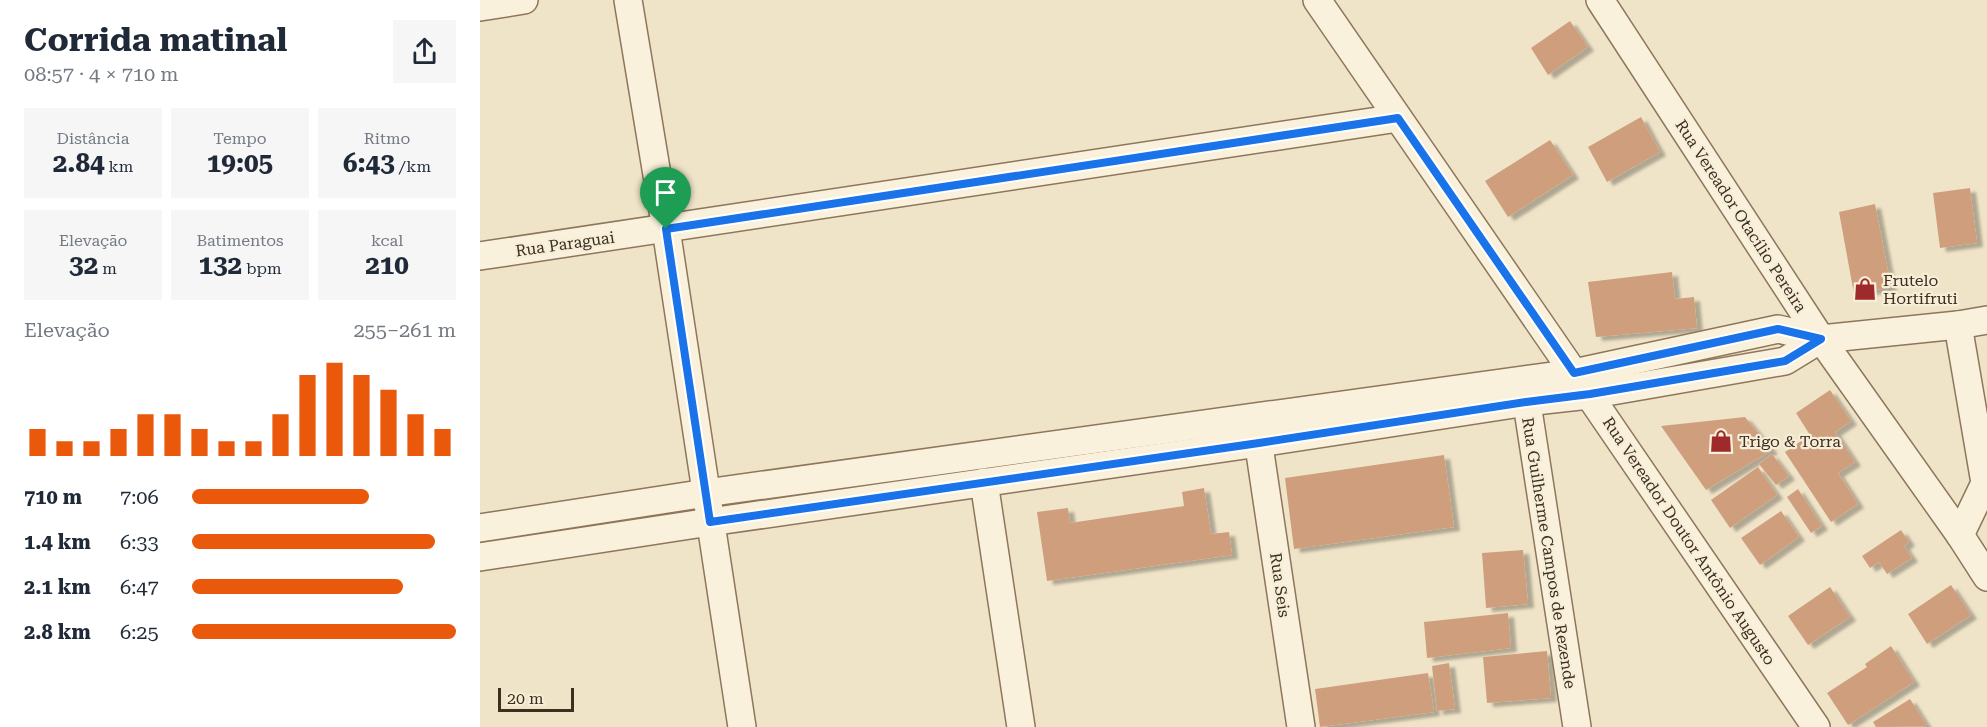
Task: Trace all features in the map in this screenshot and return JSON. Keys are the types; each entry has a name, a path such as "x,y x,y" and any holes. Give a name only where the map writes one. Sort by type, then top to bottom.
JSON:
{"street":[{"path":"480,7 524,0"},
{"path":"628,0 666,229 742,727"},
{"name":"Rua Vereador Doutor Antônio Augusto","path":"1317,0 1816,727"},
{"name":"Rua Vereador Otacílio Pereira","path":"1600,0 1821,339 1960,535 1987,577"},
{"name":"Rua Paraguai","path":"480,256 1398,118"},
{"path":"480,528 706,493 1256,430 1582,384 1778,329 1821,339 1987,320"},
{"path":"1958,325 1985,483 1960,535"},
{"name":"Rua Guilherme Campos de Rezende","path":"1525,391 1576,727"},
{"path":"480,557 984,482 1256,430"},
{"name":"Rua Seis","path":"1256,430 1301,727"},
{"path":"984,482 1021,727"}],"building":[{"path":"1570,21 1588,47 1548,75 1531,48"},
{"path":"1641,117 1660,152 1607,182 1588,147"},
{"path":"1550,140 1573,175 1508,217 1485,181"},
{"path":"1970,188 1977,243 1940,248 1933,193"},
{"path":"1875,204 1891,287 1854,294 1839,212"},
{"path":"1672,272 1675,299 1694,297 1697,328 1596,337 1588,282"},
{"path":"1830,390 1851,421 1835,432 1855,462 1838,473 1858,504 1831,522 1785,452 1810,435 1796,413"},
{"path":"1745,417 1772,450 1706,490 1661,426"},
{"path":"1772,454 1789,476 1776,485 1759,464"},
{"path":"1444,455 1454,527 1294,549 1285,478"},
{"path":"1758,467 1777,495 1730,528 1711,500"},
{"path":"1204,488 1211,534 1229,532 1232,555 1047,581 1037,512 1068,508 1070,523 1184,506 1182,492"},
{"path":"1798,489 1822,526 1811,533 1787,497"},
{"path":"1781,511 1799,537 1760,565 1741,538"},
{"path":"1901,530 1909,542 1904,546 1912,558 1887,574 1879,562 1870,568 1862,556"},
{"path":"1523,550 1528,604 1486,608 1482,553"},
{"path":"1951,585 1971,615 1927,644 1908,614"},
{"path":"1830,587 1850,617 1808,645 1788,616"},
{"path":"1508,613 1511,648 1427,658 1424,622"},
{"path":"1891,646 1914,682 1848,725 1827,693 1867,667 1865,664"},
{"path":"1547,651 1551,698 1487,703 1483,657"},
{"path":"1449,663 1455,709 1437,711 1432,666"},
{"path":"1428,673 1434,712 1320,727 1315,689"},
{"path":"1910,699 1927,726 1876,727 1873,722"}],"place":[{"name":"Frutelo Hortifruti","path":"1865,289"},
{"name":"Trigo & Torra","path":"1721,441"}],"route":[{"path":"1398,118 1574,373 1778,329 1821,339 1785,361 1590,394 710,522 666,229 1398,118"}]}
